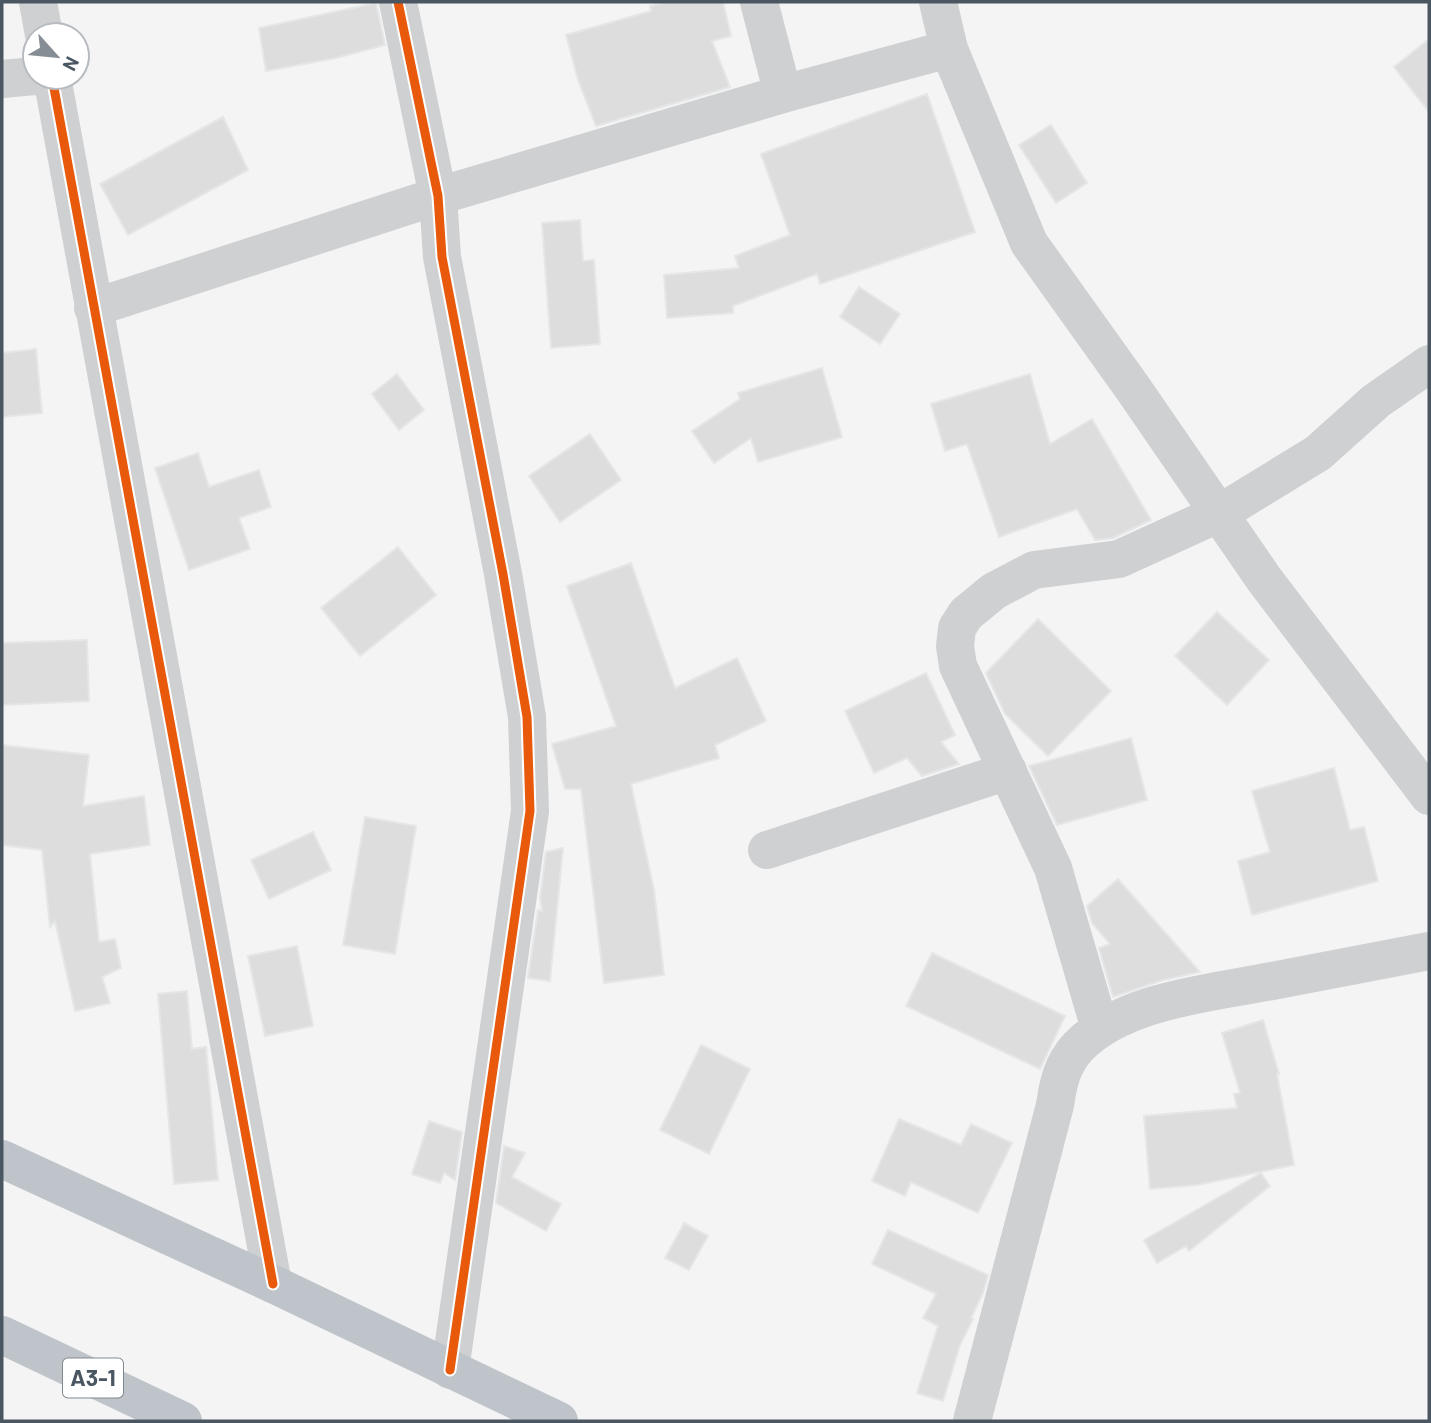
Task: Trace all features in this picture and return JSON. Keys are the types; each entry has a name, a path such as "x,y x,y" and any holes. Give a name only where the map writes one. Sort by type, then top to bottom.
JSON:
{"highway":[{"path":"2,1159 273,1284 559,1421"},
{"name":"A3-1","path":"2,1335 183,1421"}],"street":[{"path":"38,2 41,21"},
{"path":"398,2 438,196 442,257 503,574 527,718 530,811 450,1370"},
{"path":"759,2 783,94"},
{"path":"938,2 949,49 1029,243 1264,579 1429,796"},
{"path":"93,308 438,196 783,94 949,49"},
{"path":"2,79 21,77"},
{"path":"54,91 273,1284"},
{"path":"1100,1029 1053,868 958,666 955,646 957,628 966,614 994,590 1034,570 1119,559 1220,513 1318,453 1376,401 1429,365"},
{"path":"767,850 1008,771"},
{"path":"972,1421 1055,1105 1060,1073 1077,1048 1100,1029 1127,1015 1171,1001 1429,951"}],"building":[{"path":"667,2 723,2 731,36 712,41 730,87 596,126 578,80 566,35 651,11 650,6"},
{"path":"376,3 385,45 336,58 266,71 259,28"},
{"path":"1429,39 1429,112 1394,67"},
{"path":"927,94 975,232 820,284 817,274 733,306 733,313 667,318 664,275 739,268 735,256 790,235 761,154"},
{"path":"223,117 248,170 128,235 100,184"},
{"path":"1051,125 1087,183 1056,203 1019,145"},
{"path":"580,220 583,261 594,260 600,344 551,348 542,223"},
{"path":"859,287 900,314 880,344 840,317"},
{"path":"36,349 42,413 2,417 2,353"},
{"path":"822,368 842,437 758,462 751,438 714,463 692,431 740,399 738,393"},
{"path":"397,374 424,410 399,430 372,394"},
{"path":"1030,374 1050,444 1092,419 1151,520 1113,538 1095,540 1077,509 999,537 967,444 945,451 931,404"},
{"path":"590,434 621,480 560,522 529,476"},
{"path":"198,453 209,487 259,470 271,507 239,518 250,549 189,570 155,468"},
{"path":"398,547 436,595 360,656 321,608"},
{"path":"631,563 675,688 737,658 766,721 715,745 719,758 631,784 654,890 664,975 604,983 581,789 565,789 552,744 616,726 567,586"},
{"path":"1217,612 1269,660 1227,705 1175,656"},
{"path":"1038,619 1111,691 1048,756 1005,714 986,673"},
{"path":"87,640 89,701 2,705 2,643"},
{"path":"926,673 955,735 941,742 959,764 922,776 907,758 874,773 845,711"},
{"path":"1131,738 1147,800 1057,825 1029,766"},
{"path":"2,745 89,755 83,806 144,796 150,845 90,854 99,942 115,939 121,968 102,977 110,1003 75,1011 55,921 50,927 42,850 2,845"},
{"path":"1334,768 1350,830 1364,827 1378,881 1252,915 1238,861 1270,852 1252,791"},
{"path":"365,817 416,826 395,954 343,945"},
{"path":"313,832 331,870 269,899 251,860"},
{"path":"563,848 550,981 528,978 538,910 542,911 540,898 546,852"},
{"path":"1118,879 1200,972 1163,980 1113,997 1099,948 1110,944 1092,923 1087,906"},
{"path":"297,946 313,1026 265,1036 248,956"},
{"path":"932,953 1065,1016 1040,1069 906,1006"},
{"path":"187,991 192,1049 206,1047 218,1180 174,1184 158,994"},
{"path":"1263,1020 1279,1074 1294,1165 1197,1185 1150,1189 1144,1116 1237,1108 1234,1094 1240,1093 1222,1033"},
{"path":"701,1045 750,1069 709,1154 660,1130"},
{"path":"899,1119 961,1145 971,1124 1012,1143 978,1213 911,1182 905,1196 872,1181"},
{"path":"429,1121 462,1132 455,1180 444,1173 440,1183 412,1174"},
{"path":"504,1146 525,1153 512,1177 561,1204 546,1231 496,1203"},
{"path":"1261,1173 1270,1186 1189,1251 1186,1246 1157,1263 1144,1240"},
{"path":"684,1223 708,1236 689,1270 665,1258"},
{"path":"888,1230 988,1275 971,1318 973,1319 960,1345 943,1401 917,1393 938,1326 923,1318 936,1294 872,1264"}],"cycle path":[{"path":"398,2 438,196 442,257 503,574 527,717 530,811 450,1370"},
{"path":"55,91 273,1284"}]}
